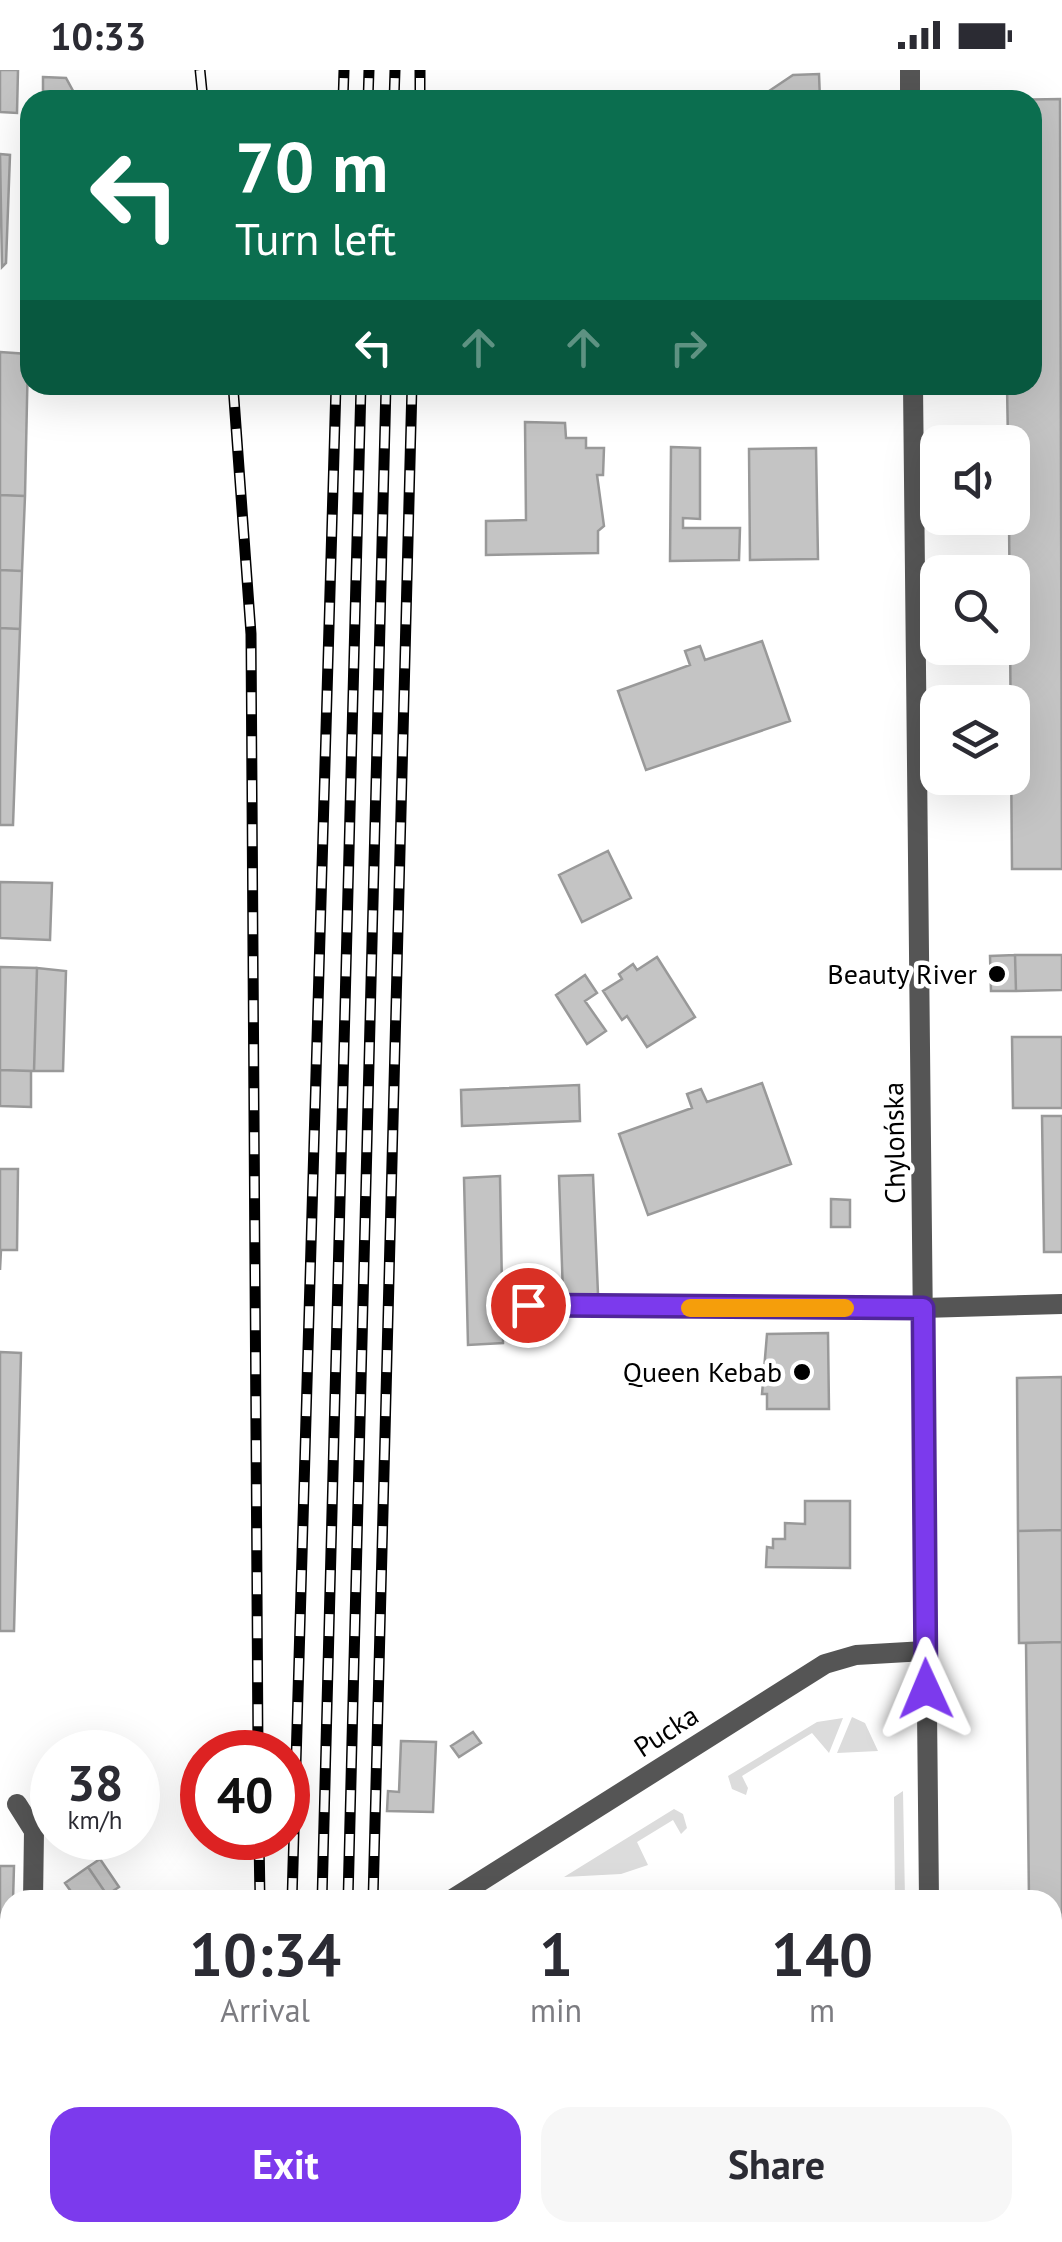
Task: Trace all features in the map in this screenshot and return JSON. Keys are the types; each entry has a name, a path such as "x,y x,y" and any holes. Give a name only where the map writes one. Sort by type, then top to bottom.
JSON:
{"street":[{"name":"Chylońska","path":"913,395 930,1890"},
{"path":"528,1305 923,1308 1062,1304"},
{"name":"Pucka","path":"467,1890 825,1664 856,1655 925,1651"},
{"path":"17,1804 34,1831 33,1890"}],"shaded area":[{"path":"852,1717 865,1723 878,1751 837,1753"},
{"path":"843,1718 829,1753 812,1733 742,1776 748,1788 746,1795 732,1789 728,1776 817,1722"},
{"path":"903,1791 905,1890 895,1890 894,1797"},
{"path":"674,1809 683,1814 687,1828 681,1834 673,1820 637,1842 648,1865 621,1874 564,1877"}],"building":[{"path":"0,70 18,70 17,113 0,112"},
{"path":"819,74 820,90 770,90 793,75"},
{"path":"43,77 66,78 73,90 43,90"},
{"path":"1042,99 1060,99 1062,869 1012,869 1011,795 1030,795 1030,685 1010,685 1010,665 1030,665 1030,555 1009,555 1009,535 1030,535 1030,425 1008,425 1007,395 1042,395"},
{"path":"0,154 10,155 6,263 2,267"},
{"path":"0,352 20,353 20,395 27,395 25,496 0,495"},
{"path":"525,422 565,423 566,438 586,438 586,448 604,448 603,475 597,475 604,526 598,531 598,553 486,555 486,521 526,520"},
{"path":"671,447 700,448 700,519 683,518 683,528 740,528 739,560 670,561"},
{"path":"816,448 818,559 750,560 749,449"},
{"path":"0,495 25,496 22,571 0,570"},
{"path":"0,570 22,571 20,629 0,628"},
{"path":"0,628 20,629 13,825 0,825"},
{"path":"762,641 790,721 646,770 618,691 690,665 685,651 700,646 705,660"},
{"path":"608,851 631,898 582,922 559,875"},
{"path":"0,882 52,883 50,940 0,938"},
{"path":"1015,955 1016,991 991,991 990,956"},
{"path":"1015,955 1062,955 1062,990 1016,991"},
{"path":"657,957 695,1017 647,1047 627,1016 622,1020 603,991 622,979 619,974 633,964 637,970"},
{"path":"0,967 37,968 34,1071 0,1070"},
{"path":"37,968 66,971 63,1071 34,1071"},
{"path":"585,975 597,993 585,1001 606,1031 587,1044 556,995"},
{"path":"1012,1037 1062,1037 1062,1108 1013,1108"},
{"path":"0,1070 31,1071 31,1107 0,1106"},
{"path":"762,1083 791,1164 648,1215 619,1134 692,1108 687,1094 701,1089 707,1102"},
{"path":"579,1085 580,1121 462,1126 461,1090"},
{"path":"1042,1116 1062,1116 1062,1252 1044,1252"},
{"path":"0,1169 18,1169 17,1250 1,1250 0,1270"},
{"path":"593,1175 598,1294 563,1295 559,1176"},
{"path":"500,1176 503,1343 468,1345 464,1178"},
{"path":"831,1199 850,1200 850,1227 831,1227"},
{"path":"828,1333 829,1409 767,1409 767,1394 762,1394 767,1334"},
{"path":"0,1352 21,1353 14,1631 0,1631"},
{"path":"1062,1377 1062,1530 1018,1531 1017,1378"},
{"path":"805,1501 850,1501 850,1568 766,1567 767,1547 773,1548 773,1539 785,1539 785,1523 805,1524"},
{"path":"1062,1530 1062,1642 1019,1643 1018,1531"},
{"path":"1062,1642 1062,1890 1029,1890 1026,1643"},
{"path":"473,1732 481,1743 459,1757 451,1746"},
{"path":"401,1741 436,1742 433,1812 387,1811 388,1791 399,1792"},
{"path":"98,1860 119,1887 104,1890 88,1867"},
{"path":"0,1866 14,1866 13,1890 0,1890"},
{"path":"88,1867 104,1890 70,1890 65,1883"}],"railway":[{"path":"200,70 202,90"},
{"path":"343,90 344,70"},
{"path":"368,90 369,70"},
{"path":"394,90 395,70"},
{"path":"420,70 420,90"},
{"path":"234,395 251,634 258,1730"},
{"path":"292,1890 336,395"},
{"path":"322,1890 361,395"},
{"path":"348,1890 386,395"},
{"path":"373,1890 412,395"},
{"path":"259,1860 260,1890"}],"slow traffic":[{"path":"690,1308 845,1308"}],"place":[{"name":"Beauty River","path":"997,974"},
{"name":"Queen Kebab","path":"802,1372"}],"route":[{"path":"528,1305 923,1308 926,1689"}]}
